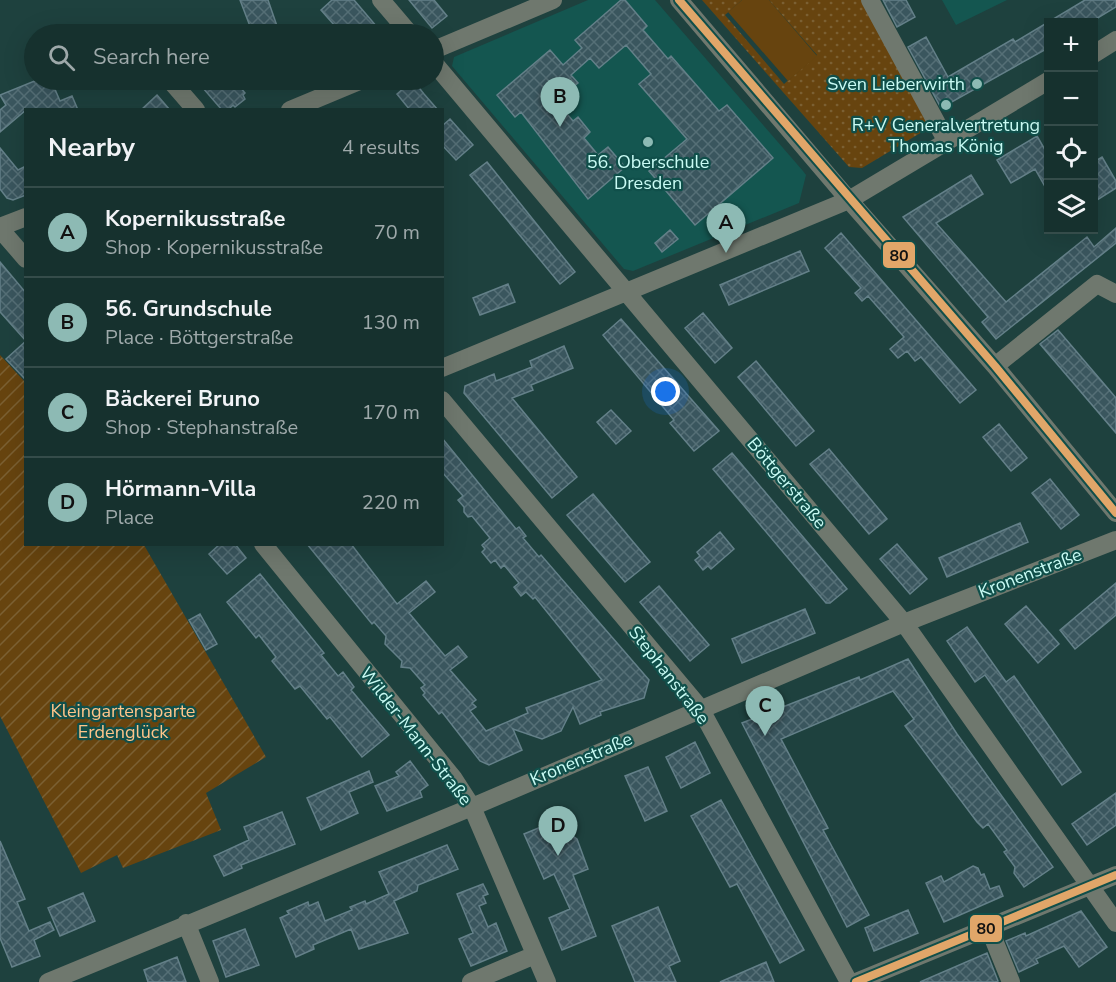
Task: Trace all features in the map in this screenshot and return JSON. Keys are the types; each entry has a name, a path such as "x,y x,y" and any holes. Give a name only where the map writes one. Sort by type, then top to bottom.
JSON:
{"street":[{"path":"381,0 401,24"},
{"path":"679,0 849,200 995,366 1116,513"},
{"path":"870,0 947,142"},
{"path":"444,46 546,1"},
{"path":"1098,52 1115,42"},
{"name":"Böttgerstraße","path":"444,75 904,623 1116,923"},
{"path":"444,367 849,200 1044,83"},
{"path":"179,90 194,108"},
{"path":"295,108 338,90"},
{"path":"24,218 0,228 24,257"},
{"path":"995,366 1097,284 1116,294"},
{"name":"Stephanstraße","path":"444,402 700,708 849,982"},
{"name":"Kronenstraße","path":"48,982 186,923 472,807 904,623 1116,540"},
{"name":"Wilder-Mann-Straße","path":"264,546 454,779 472,807 547,982"},
{"path":"856,982 1116,875"},
{"path":"186,923 210,982"},
{"path":"989,927 1011,982"},
{"path":"471,982 535,955"}],"shaded area":[{"name":"56. Oberschule Dresden","path":"588,0 655,0 806,175 799,203 633,271 624,269 452,66 454,57"},
{"path":"942,0 1007,0 956,25"}],"green space":[{"path":"702,0 742,0 725,15 784,84 817,55 769,0 865,0 932,126 862,168 849,167"},
{"path":"742,0 769,0 817,56 788,81 728,12"},
{"name":"Kleingartensparte Erdenglück","path":"0,355 24,381 24,546 145,546 266,757 206,793 221,830 123,868 117,855 81,873 0,716"}],"building":[{"path":"240,0 268,0 276,24 249,24"},
{"path":"332,0 354,0 374,24 333,24 321,10"},
{"path":"409,0 434,0 447,16 437,24 429,24"},
{"path":"621,0 625,0 647,26 643,30 668,59 671,56 719,111 727,105 773,158 695,225 649,171 687,139 639,84 651,74 626,45 599,68 590,58 571,75 578,83 556,101 573,121 578,117 590,132 584,138 598,155 608,147 625,167 588,199 521,112 515,117 497,95 550,50 563,65 582,48 575,40"},
{"path":"883,0 906,0 915,17 897,27"},
{"path":"1085,0 1116,0 1116,7 1098,18 1055,18"},
{"path":"1044,24 1044,50 941,108 908,47 926,37 948,77 1013,39 1015,42"},
{"path":"24,85 24,90 55,90 60,101 72,96 77,108 24,108 24,112 0,132 0,110 6,105 0,95"},
{"path":"205,90 242,90 245,93 243,95 245,99 235,107 233,105 230,108 220,108"},
{"path":"402,90 421,90 436,108 408,108 397,94"},
{"path":"157,95 168,108 143,108"},
{"path":"450,119 473,145 456,160 444,147 444,124"},
{"path":"1037,136 1044,148 1044,185 1035,169 1011,183 997,160"},
{"path":"0,148 18,170 24,167 24,196 13,200 7,198 0,189"},
{"path":"1102,157 1116,181 1116,188 1098,199 1098,180 1098,160"},
{"path":"487,162 575,272 560,284 470,175"},
{"path":"971,175 983,194 936,223 1006,302 1087,237 1094,247 1116,228 1116,243 996,339 982,322 988,317 903,217"},
{"path":"670,230 678,239 662,252 655,243"},
{"path":"841,233 976,390 960,403 921,357 915,361 907,351 898,358 890,349 904,337 868,296 862,301 855,293 861,288 825,248"},
{"path":"800,251 809,271 729,305 720,285"},
{"path":"0,262 24,291 24,339 0,312"},
{"path":"508,284 515,302 480,315 473,298"},
{"path":"703,313 732,348 715,363 685,328"},
{"path":"621,319 719,431 694,451 670,423 674,420 603,335"},
{"path":"1058,330 1116,398 1116,433 1040,344"},
{"path":"24,343 24,378 6,359"},
{"path":"564,346 573,368 531,385 533,390 512,398 577,477 552,498 464,393 465,386 494,374 496,381 532,367 530,361"},
{"path":"756,361 814,431 796,446 738,377"},
{"path":"611,410 631,431 616,444 597,422"},
{"path":"999,424 1027,458 1011,471 983,437"},
{"path":"444,440 516,529 519,527 526,536 523,538 539,557 541,555 649,680 644,698 600,712 601,715 580,724 573,707 561,731 542,739 513,729 522,750 489,765 480,761 442,712 439,714 423,695 425,693 421,688 425,685 410,668 401,667 402,661 385,644 386,636 374,622 372,624 309,546 353,546 397,604 426,581 435,592 409,613 445,656 458,646 467,657 450,670 476,700 472,703 476,707 470,711 486,731 528,713 526,708 602,680 535,597 533,599 526,592 521,596 514,587 519,583 504,565 501,568 495,560 491,563 482,552 485,549 482,545 490,538 472,516 468,517 464,512 464,507 458,500 463,496 444,474"},
{"path":"829,449 887,519 869,534 810,464"},
{"path":"732,453 847,589 830,603 826,603 713,469"},
{"path":"1050,479 1079,515 1061,529 1032,493"},
{"path":"593,494 650,562 625,582 567,515"},
{"path":"1020,523 1028,542 947,577 939,558"},
{"path":"720,532 734,549 711,569 708,566 703,570 695,560 700,556 697,552"},
{"path":"897,544 927,579 910,594 880,559"},
{"path":"218,546 237,546 246,558 227,574 209,554"},
{"path":"260,574 324,653 321,655 338,676 343,672 354,687 351,690 389,735 362,757 330,717 327,719 300,686 295,689 272,661 276,657 259,635 256,638 227,602"},
{"path":"1116,583 1116,615 1075,649 1060,630"},
{"path":"659,586 709,645 690,661 640,602"},
{"path":"1026,606 1059,644 1038,663 1005,624"},
{"path":"805,609 815,633 742,663 732,639"},
{"path":"200,614 217,644 206,650 189,620"},
{"path":"967,627 1006,682 1014,676 1081,772 1062,785 985,675 975,682 947,641"},
{"path":"908,659 957,734 1053,867 1024,887 1014,873 1015,867 1004,852 1007,850 988,824 983,828 977,822 905,726 914,719 893,691 781,739 828,828 823,830 869,915 847,927 742,723 859,677 860,680"},
{"path":"695,742 710,773 681,788 666,757"},
{"path":"410,761 428,785 420,791 422,797 387,811 375,786 399,776 396,772"},
{"path":"648,767 667,811 645,821 625,776"},
{"path":"369,771 373,782 349,792 358,813 321,830 307,798"},
{"path":"1116,793 1116,825 1087,845 1072,824"},
{"path":"721,800 804,950 780,963 737,884 730,887 691,816"},
{"path":"282,812 295,844 241,865 242,868 224,876 214,856 249,840 244,827"},
{"path":"563,818 570,834 577,839 588,869 573,875 596,936 562,950 549,918 570,909 554,874 544,879 524,834"},
{"path":"0,841 25,899 17,902 29,931 50,922 54,930 34,940 40,956 12,967 0,938"},
{"path":"447,845 458,869 418,885 417,891 394,901 408,933 359,949 351,929 313,945 314,949 296,957 280,918 289,914 287,911 308,902 309,906 318,902 325,921 352,910 350,907 365,901 366,904 389,894 379,872"},
{"path":"973,866 978,868 981,875 984,874 990,889 999,886 1003,896 944,922 926,883 941,876 944,882"},
{"path":"483,884 488,894 483,896 486,903 479,906 488,927 496,923 507,951 471,966 459,939 473,933 457,894"},
{"path":"83,893 95,921 60,936 48,908"},
{"path":"658,907 680,961 669,966 676,982 635,982 612,926"},
{"path":"908,910 918,933 874,951 865,928"},
{"path":"1081,911 1107,947 1079,967 1064,946 1036,959 1038,963 1019,972 1006,941 1025,933 1026,936"},
{"path":"245,929 259,965 226,977 213,941"},
{"path":"987,953 998,981 920,982"},
{"path":"177,957 186,982 148,982 144,970"},
{"path":"766,962 774,982 720,982"}],"transit line":[{"name":"80","path":"679,0 995,366 1116,513"},
{"name":"80","path":"856,982 1116,875"}],"place":[{"name":"Sven Lieberwirth","path":"977,84"},
{"name":"R+V Generalvertretung Thomas König","path":"946,105"},
{"name":"56. Grundschule","path":"560,127"},
{"name":"56. Oberschule Dresden","path":"648,142"},
{"name":"Kopernikusstraße","path":"726,253"},
{"name":"Bäckerei Bruno","path":"765,736"},
{"name":"Hörmann-Villa","path":"558,856"}]}
